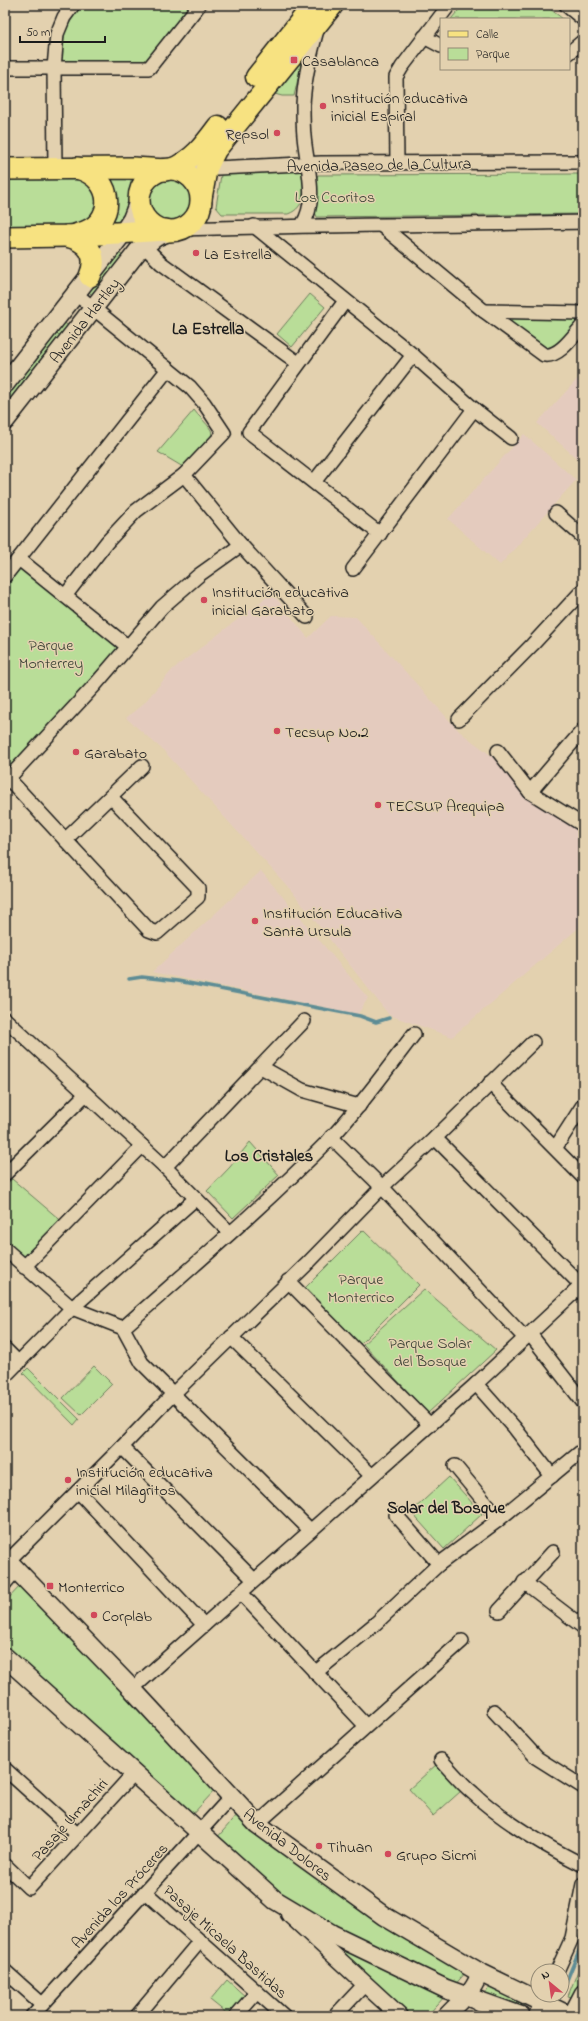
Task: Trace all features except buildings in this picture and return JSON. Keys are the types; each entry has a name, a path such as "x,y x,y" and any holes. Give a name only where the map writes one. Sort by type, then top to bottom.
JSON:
{"highway":[{"name":"Avenida Paseo de la Cultura","path":"5,169 76,168 171,170"},
{"path":"67,236 86,232 94,227 103,216 107,201 106,191 101,182 86,170 76,168"},
{"path":"5,236 67,236 173,230 189,224 195,218 201,201 198,189 193,179 186,174 171,170 153,175 145,182 139,201 142,212 147,220 157,228 173,230"},
{"path":"67,236 86,244 92,252 94,260 90,276"}],"main road":[{"path":"171,170 194,156 316,14 333,5"},
{"path":"201,201 207,168 216,150 316,14"},
{"name":"Avenida Hartley","path":"5,384 123,233 132,219 139,201"},
{"name":"Avenida Hartley","path":"5,421 93,308 144,246 156,237 173,230"},
{"name":"Avenida Dolores","path":"10,1563 132,1689 231,1798 257,1824 384,1916 480,1972 543,2005 569,2015"},
{"path":"5,1657 275,1900 332,1934 446,1989 521,2016"}],"street":[{"path":"55,169 54,68 57,34 64,17 74,5"},
{"path":"5,68 149,68 199,5"},
{"path":"397,163 396,77 449,5"},
{"path":"566,5 583,19"},
{"path":"302,225 308,212 310,173 304,136 303,105 316,14"},
{"path":"424,37 440,45"},
{"path":"570,52 583,41"},
{"name":"Avenida Paseo de la Cultura","path":"171,170 308,163 583,162"},
{"path":"173,230 302,225 382,226 583,222"},
{"path":"254,226 413,355 474,409 511,438"},
{"path":"382,226 484,311 539,352 548,356 557,352 583,325"},
{"path":"144,246 161,263 298,363"},
{"path":"65,596 107,542 136,510 184,475 224,433 204,403 190,387 76,294"},
{"path":"345,301 298,363 249,432 380,534"},
{"path":"484,311 583,313"},
{"path":"314,482 413,355"},
{"path":"5,576 168,369"},
{"path":"353,569 474,409"},
{"path":"184,475 241,545 307,617"},
{"path":"556,513 583,537"},
{"path":"111,797 198,888 198,897 157,934 149,930 7,778 95,685 162,606 199,575 241,545"},
{"path":"19,559 127,646"},
{"path":"459,719 511,668 583,590"},
{"path":"530,792 583,730"},
{"path":"498,751 530,792 583,825"},
{"path":"65,840 142,766"},
{"path":"165,1167 304,1022"},
{"path":"7,1023 165,1167 194,1199 230,1233"},
{"path":"123,1328 230,1233 331,1137 359,1106 414,1034"},
{"path":"5,1583 10,1563 78,1491 122,1448 173,1394 306,1265 382,1187 435,1138 532,1042"},
{"path":"261,1067 302,1090 359,1106"},
{"path":"490,1083 556,1147 583,1177"},
{"path":"5,1174 86,1094"},
{"path":"556,1147 583,1105"},
{"path":"331,1137 382,1187 527,1336 583,1402"},
{"path":"132,1689 371,1475 476,1384 582,1286 435,1138"},
{"path":"24,1267 142,1146"},
{"path":"5,1376 72,1308 194,1199"},
{"path":"5,1249 72,1308 123,1328 142,1363 310,1530"},
{"path":"288,1281 430,1425"},
{"path":"231,1337 371,1475"},
{"path":"5,1349 19,1363"},
{"path":"476,1384 514,1427 552,1476"},
{"path":"122,1448 254,1580"},
{"path":"316,1673 375,1624 439,1564 497,1521 583,1450"},
{"path":"455,1466 493,1512 497,1521"},
{"path":"78,1491 204,1626"},
{"path":"396,1515 439,1564"},
{"path":"499,1611 552,1552"},
{"path":"524,1582 583,1627"},
{"path":"241,1593 366,1726"},
{"path":"257,1824 462,1641"},
{"path":"494,1711 537,1758 583,1787"},
{"path":"441,1760 472,1792 506,1820 552,1850 583,1865"},
{"path":"6,1773 78,1835"},
{"name":"Pasaje Umachiri","path":"5,1866 29,1888 134,1773"},
{"name":"Avenida los Próceres","path":"32,2016 231,1798"},
{"path":"561,1963 572,1938 583,1884"},
{"name":"Pasaje Micaela Bastidas","path":"144,1892 284,2016"},
{"path":"275,1900 400,2016"},
{"path":"137,2016 200,1941"},
{"path":"5,1971 42,2004"},
{"path":"446,2016 478,1979 480,1972"},
{"path":"335,2016 364,1984"},
{"path":"236,2016 257,1992"},
{"path":"569,2015 583,1993"}],"shaded area":[{"path":"583,373 583,464 537,423"},
{"path":"524,434 576,480 500,565 448,519"},
{"name":"TECSUP Arequipa","path":"272,593 308,638 331,616 356,617 459,731 501,763 524,795 583,831 583,924 452,1037 389,1015 290,889 163,750 126,718 144,703 173,669"},
{"name":"Institución Educativa Santa Ursula","path":"261,871 368,998 358,1014 152,972"}],"green space":[{"path":"82,5 192,5 145,64 64,62 59,60 64,31"},
{"path":"463,5 545,5 562,18 452,18"},
{"path":"303,57 294,96 282,96 271,93"},
{"name":"Los Ccoritos","path":"224,172 303,172 303,197 298,207 288,214 222,214 216,207 221,175"},
{"name":"Los Ccoritos","path":"583,174 583,214 317,217 313,202 314,184 318,175"},
{"path":"75,176 97,190 96,215 76,226 5,226 5,178"},
{"path":"107,176 136,177 120,225 106,225"},
{"path":"166,178 174,178 185,184 191,195 191,203 185,214 174,220 166,220 155,214 149,203 149,195 155,184"},
{"path":"116,251 126,258 96,294 92,295 87,290"},
{"path":"310,294 325,307 292,347 277,334"},
{"path":"505,317 582,318 548,352"},
{"path":"61,320 71,328 5,412 5,392"},
{"path":"194,410 209,427 212,434 206,445 183,467 158,452"},
{"name":"Parque Monterrey","path":"19,568 119,647 8,771 5,769 5,586"},
{"path":"250,1142 279,1175 233,1218 207,1191 230,1167"},
{"path":"12,1179 65,1224 21,1266 5,1251 5,1185"},
{"name":"Parque Monterrico","path":"363,1230 419,1285 359,1345 304,1289"},
{"name":"Parque Solar del Bosque","path":"424,1289 496,1350 428,1413 363,1344"},
{"path":"94,1366 112,1384 81,1415 63,1398"},
{"path":"28,1368 79,1419 74,1425 23,1373"},
{"path":"449,1477 482,1514 444,1549 411,1512"},
{"path":"22,1584 215,1790 190,1817 5,1650 5,1602"},
{"path":"437,1764 461,1791 433,1816 409,1789"},
{"path":"238,1814 467,1971 453,1987 310,1918 215,1840"},
{"path":"347,1949 446,1995 427,2016 408,2016 343,1959 344,1953"},
{"path":"583,1958 583,1976 574,1998 570,1997 570,1991"},
{"path":"227,1980 246,1997 230,2016 210,2000"},
{"path":"491,1983 525,2001 522,2009 483,1997"}],"waterway":[{"path":"129,979 142,977 178,981 360,1016 376,1022 389,1018"},
{"path":"570,1973 583,1941"}],"place":[{"name":"Casablanca","path":"294,60"},
{"name":"Institución educativa inicial Espiral","path":"323,106"},
{"name":"Repsol","path":"277,133"},
{"name":"La Estrella","path":"196,253"},
{"name":"Institución educativa inicial Garabato","path":"204,600"},
{"name":"Tecsup No.2","path":"277,731"},
{"name":"Garabato","path":"76,752"},
{"name":"TECSUP Arequipa","path":"378,805"},
{"name":"Institución Educativa Santa Ursula","path":"255,921"},
{"name":"Institución educativa inicial Milagritos","path":"68,1480"},
{"name":"Monterrico","path":"50,1586"},
{"name":"Corplab","path":"94,1615"},
{"name":"Tihuan","path":"319,1846"},
{"name":"Grupo Sicmi","path":"388,1854"}],"district":[{"name":"La Estrella","path":"208,328"},
{"name":"Los Cristales","path":"269,1155"},
{"name":"Solar del Bosque","path":"446,1507"}]}
